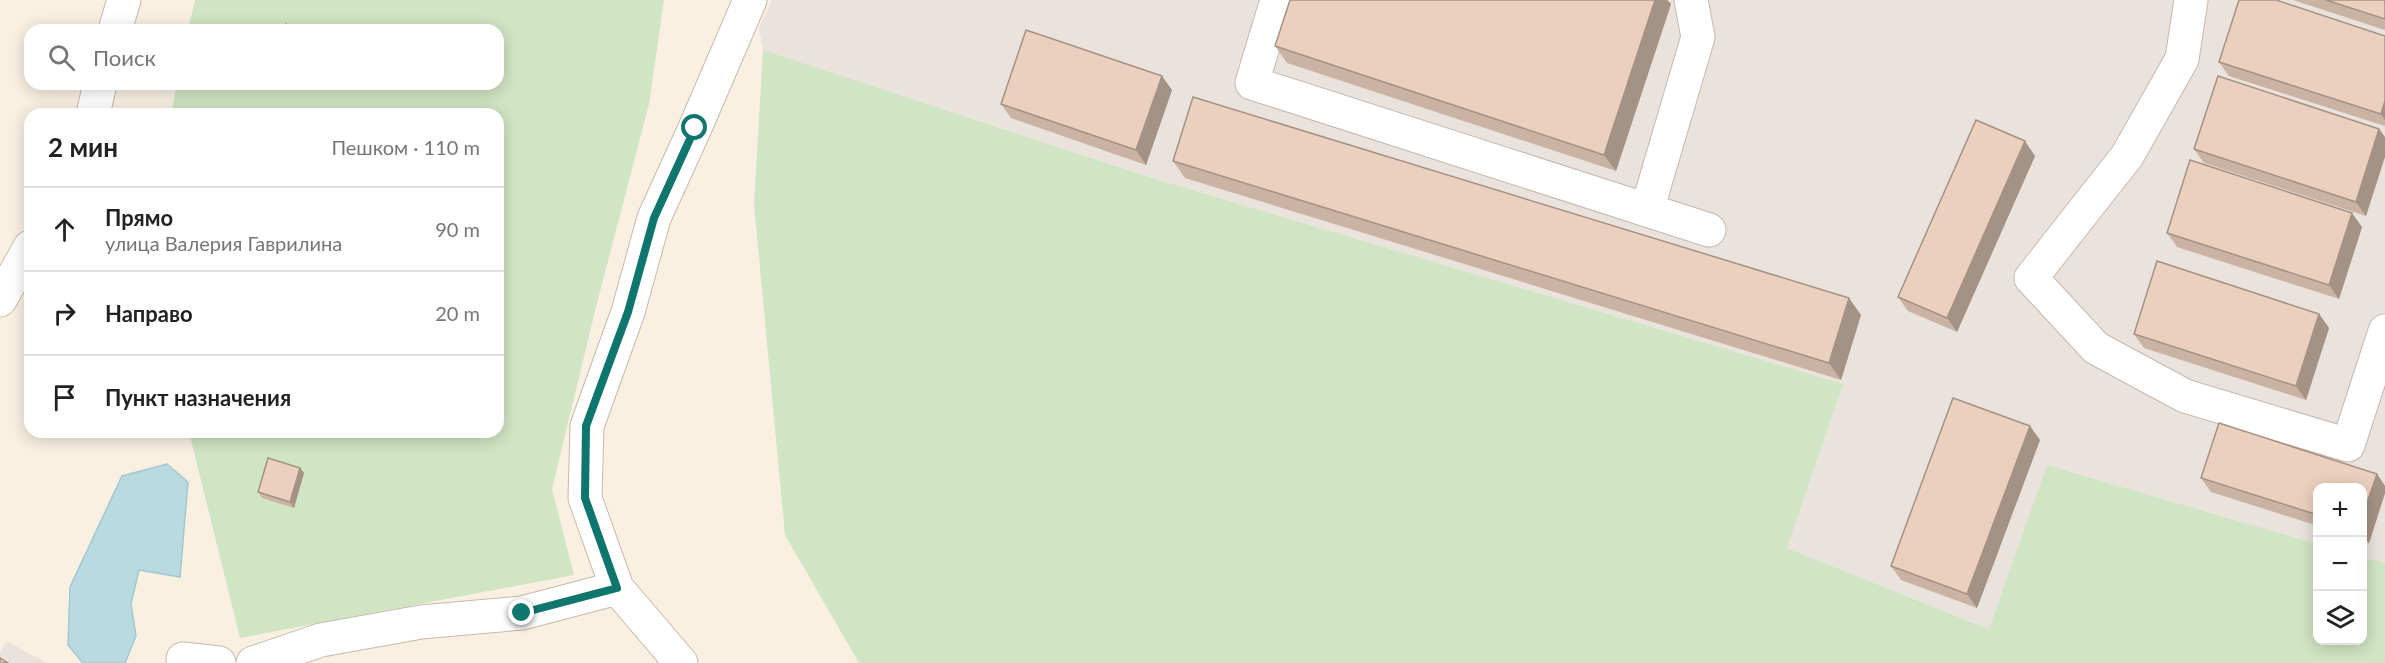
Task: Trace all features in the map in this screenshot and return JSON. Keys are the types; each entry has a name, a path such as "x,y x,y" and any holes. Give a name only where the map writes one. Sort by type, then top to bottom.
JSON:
{"street":[{"path":"117,24 124,0"},
{"path":"681,661 617,588 585,498 586,426 628,312 654,218 750,0"},
{"path":"1277,0 1252,83 1709,230"},
{"path":"1647,210 1698,37 1691,0"},
{"path":"2191,0 2182,58 2127,156 2031,278 2096,348 2185,396 2348,445 2385,331"},
{"path":"94,108 99,90"},
{"path":"0,300 24,258"},
{"path":"253,663 321,640 421,622 522,613 617,588"},
{"path":"183,659 219,663"}],"shaded area":[{"path":"772,0 2385,0 2385,563 2367,558 2367,483 2313,483 2313,543 2047,465 1990,629 1787,548 1843,384 1149,177 763,50 759,28"},
{"path":"6,641 47,663 0,663 0,652"}],"green space":[{"path":"195,0 664,0 649,104 552,489 574,575 240,638 190,438 504,438 504,108 172,108 176,90 504,90 504,24 189,24"},
{"path":"763,50 1149,177 1843,384 1787,548 1989,629 2047,465 2313,543 2313,645 2367,645 2367,558 2385,563 2385,663 859,663 785,535 754,204"}],"water":[{"path":"167,464 188,482 180,577 139,570 131,604 136,636 125,663 83,663 68,645 70,587 122,476"}],"building":[{"path":"1290,0 1655,0 1604,155 1275,46"},
{"path":"2239,0 2276,0 2385,36 2385,101 2381,114 2219,62"},
{"path":"2326,0 2385,0 2385,19"},
{"path":"1026,30 1162,76 1136,150 1001,104"},
{"path":"2218,76 2379,129 2356,202 2194,149"},
{"path":"1193,97 1849,298 1829,363 1173,161"},
{"path":"1976,120 2025,141 1947,318 1898,297"},
{"path":"2190,160 2352,213 2329,285 2167,233"},
{"path":"2157,261 2319,314 2296,386 2134,334"},
{"path":"1953,398 2030,426 1967,594 1891,566"},
{"path":"2219,423 2377,474 2367,503 2367,483 2313,483 2313,513 2201,478"},
{"path":"268,458 300,468 290,502 258,492"}],"route":[{"path":"522,613 617,588 585,498 586,426 628,312 654,218 695,128"}]}
